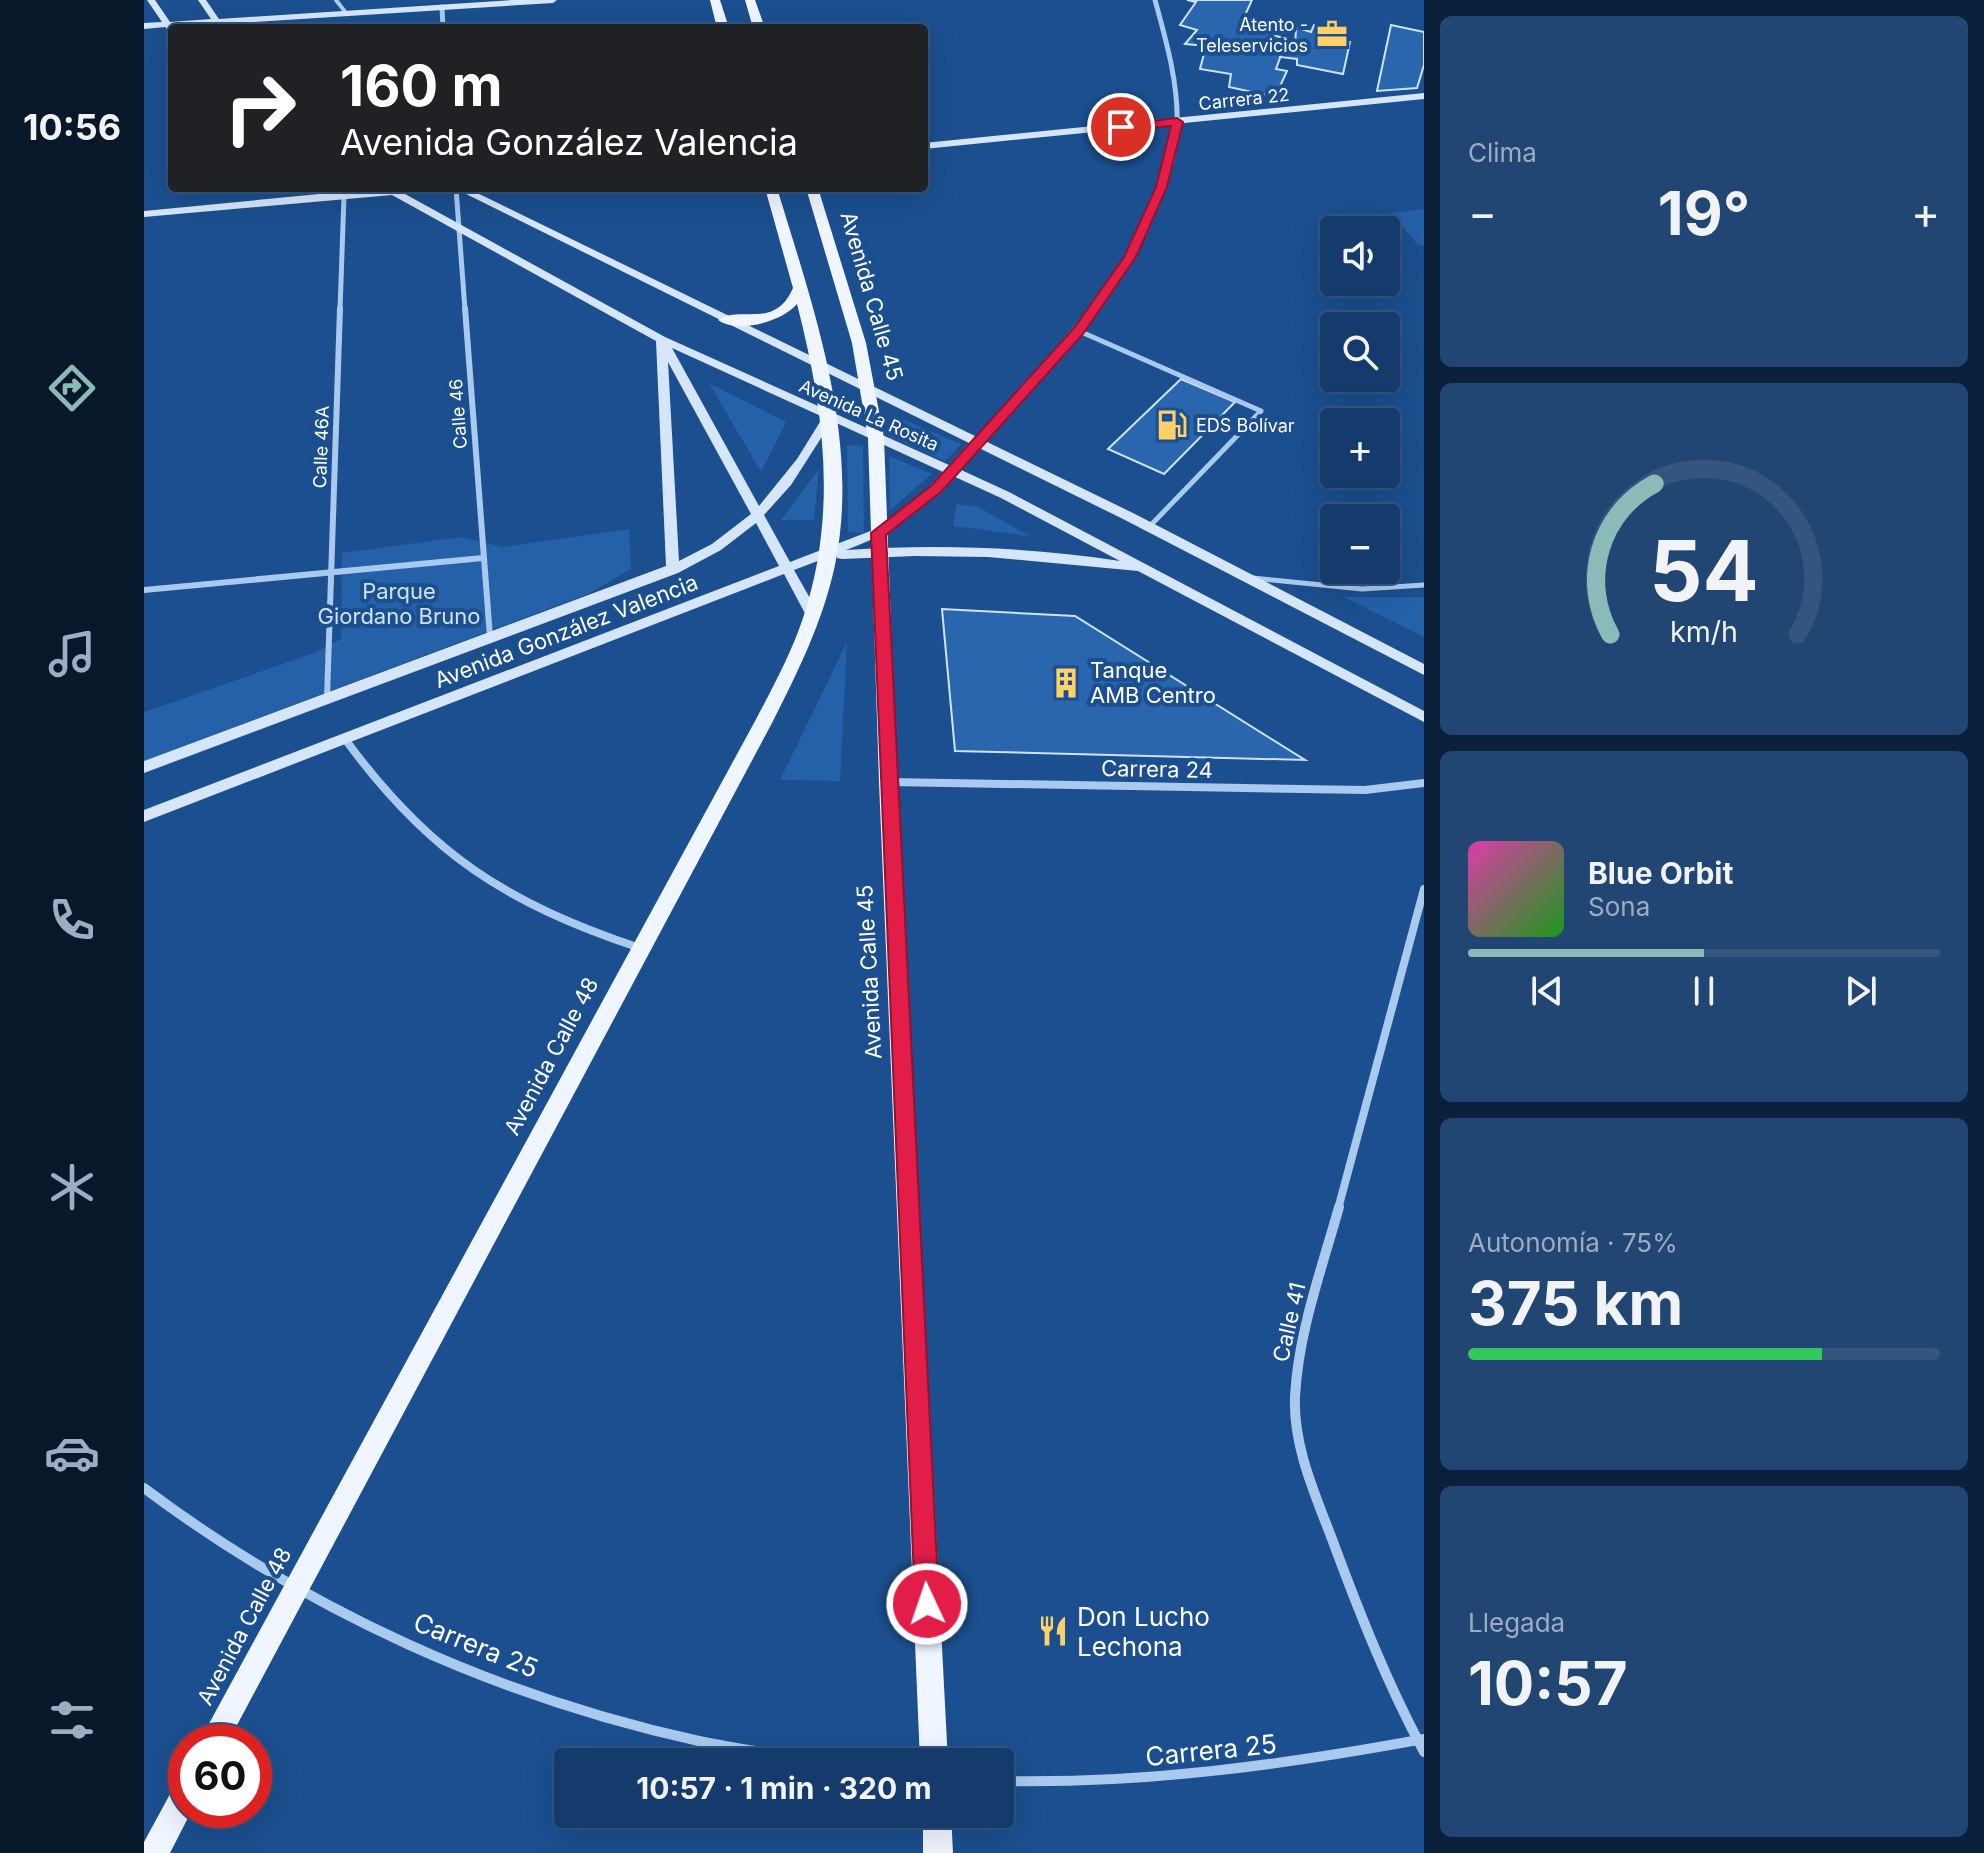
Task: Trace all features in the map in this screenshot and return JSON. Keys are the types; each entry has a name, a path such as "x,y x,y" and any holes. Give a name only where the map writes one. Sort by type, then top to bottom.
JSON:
{"main road":[{"path":"151,0 168,25"},
{"path":"202,0 218,24"},
{"path":"230,24 553,0"},
{"path":"715,0 722,24"},
{"path":"750,0 758,24"},
{"path":"144,26 168,28"},
{"name":"Carrera 22","path":"928,146 1424,96"},
{"path":"144,214 375,192"},
{"name":"Avenida La Rosita","path":"394,192 661,339 951,471 1150,571 1424,717"},
{"name":"Avenida La Rosita","path":"466,192 1149,527 1424,670"},
{"path":"772,192 820,367"},
{"name":"Avenida Calle 45","path":"813,192 851,310 871,392 876,438 888,782 933,1748"},
{"path":"725,320 752,320 775,314 793,302 800,288"},
{"path":"661,339 785,570 813,616"},
{"path":"661,339 673,570"},
{"name":"Avenida Calle 48","path":"223,1724 778,695 813,616 828,556 835,484 829,417 820,367"},
{"name":"Avenida González Valencia","path":"144,767 673,570 738,534 757,518 799,469 829,417"},
{"path":"879,543 976,443"},
{"name":"Avenida González Valencia","path":"144,816 785,570 879,543 1018,553 1150,571"},
{"path":"154,1853 168,1827"},
{"path":"937,1828 938,1853"}],"street":[{"path":"976,443 1079,331 1122,269 1148,222 1162,187 1177,122 1155,0"},
{"path":"442,7 443,24"},
{"name":"Calle 46","path":"458,192 458,228 490,637"},
{"name":"Calle 46A","path":"327,698 344,196"},
{"path":"144,590 483,558"},
{"path":"345,739 376,786 417,830 468,870 529,905 597,935 640,948"},
{"name":"Carrera 24","path":"888,782 1365,790 1424,783"},
{"name":"Calle 41","path":"1422,1744 1386,1677 1353,1594 1305,1465 1296,1418 1297,1374 1306,1330 1424,889"},
{"name":"Carrera 25","path":"144,1488 296,1589 340,1612 503,1683 683,1737 745,1748"},
{"name":"Carrera 25","path":"1014,1781 1150,1780 1286,1765 1422,1744"}],"lane":[{"path":"336,0 346,13"},
{"path":"1079,331 1261,411 1149,527"},
{"path":"1248,577 1362,589 1424,585"}],"green space":[{"path":"1424,209 1424,245 1418,245 1400,223 1400,216 1392,213"},
{"path":"709,383 786,422 761,472"},
{"path":"898,417 961,444 945,461 882,433"},
{"path":"847,445 863,446 864,533 848,532"},
{"path":"889,456 932,474 890,510"},
{"path":"819,469 814,520 781,520"},
{"path":"957,504 978,507 1030,536 953,526"},
{"name":"Parque Giordano Bruno","path":"629,529 631,569 590,593 144,761 144,712 314,653 341,639 342,553 461,537 503,547"},
{"path":"1344,597 1424,597 1424,637"},
{"path":"847,642 840,781 780,780"}],"building":[{"path":"1187,0 1252,0 1240,26 1287,39 1276,69 1287,71 1275,97 1229,87 1231,74 1200,69 1206,46 1185,44 1197,30 1180,25 1196,2"},
{"path":"1314,25 1343,30 1337,40 1350,42 1343,74 1297,65 1297,59 1280,57 1284,47 1295,50 1296,27 1311,32"},
{"path":"1391,25 1424,32 1424,65 1417,88 1377,91"},
{"name":"EDS Bolívar","path":"1181,379 1235,402 1164,474 1108,449"},
{"name":"Tanque AMB Centro","path":"942,609 1075,616 1305,760 955,751"}],"place":[{"name":"Atento - Teleservicios","path":"1332,34"},
{"name":"EDS Bolívar","path":"1172,425"},
{"name":"Tanque AMB Centro","path":"1066,683"},
{"name":"Don Lucho Lechona","path":"1053,1631"}],"route":[{"path":"927,1604 878,533 901,520 937,488 1079,331 1130,257 1162,187 1177,122 1121,127"}]}
